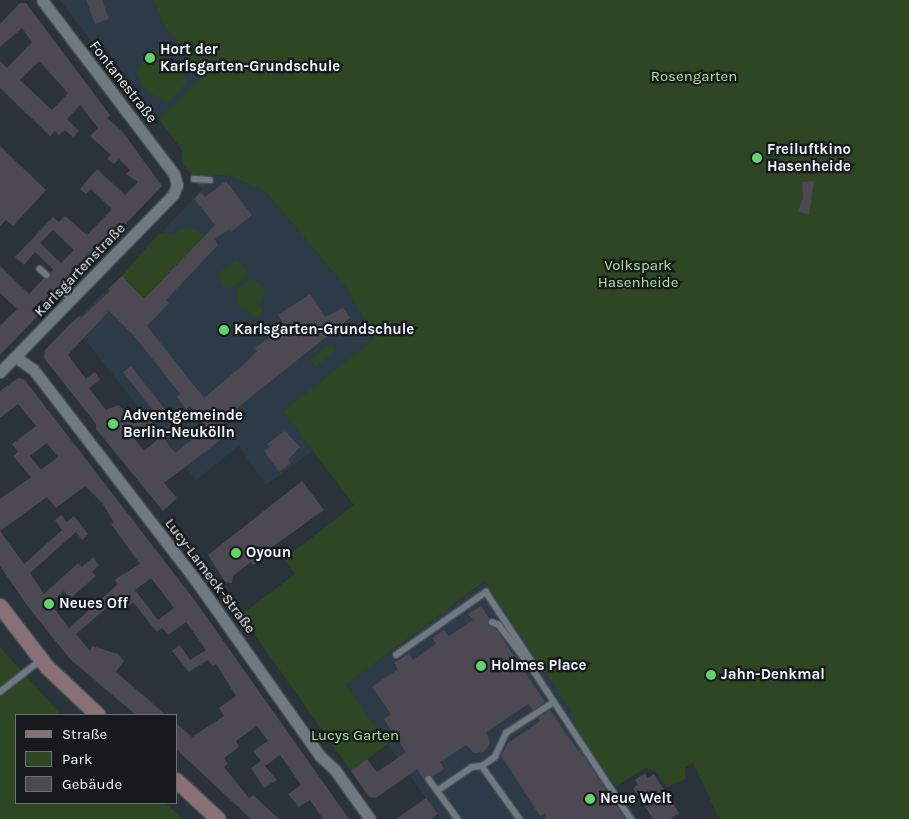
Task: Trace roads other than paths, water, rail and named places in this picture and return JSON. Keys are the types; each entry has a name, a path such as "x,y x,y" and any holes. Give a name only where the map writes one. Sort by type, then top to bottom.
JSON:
{"main road":[{"path":"0,606 41,660 97,714"},
{"path":"178,782 218,819"}],"street":[{"name":"Fontanestraße","path":"42,0 174,174 177,185"},
{"name":"Karlsgartenstraße","path":"0,372 17,358 173,195 177,185"},
{"name":"Lucy-Lameck-Straße","path":"17,358 33,369 184,564 320,756 335,770 370,819"}],"lane":[{"path":"194,179 210,180"},
{"path":"40,269 47,275"},
{"path":"62,290 72,300"},
{"path":"396,655 486,592 531,660 532,668"},
{"path":"492,622 499,625 532,668 631,819"},
{"path":"1,689 41,660"},
{"path":"437,791 472,767 482,766 495,757 506,733 554,702"},
{"path":"482,766 520,819"},
{"path":"429,779 458,819"}],"place":[{"name":"Hort der Karlsgarten-Grundschule","path":"150,58"},
{"name":"Freiluftkino Hasenheide","path":"757,158"},
{"name":"Karlsgarten-Grundschule","path":"224,330"},
{"name":"Adventgemeinde Berlin-Neukölln","path":"113,424"},
{"name":"Oyoun","path":"236,553"},
{"name":"Neues Off","path":"49,604"},
{"name":"Holmes Place","path":"481,666"},
{"name":"Jahn-Denkmal","path":"711,675"},
{"name":"Neue Welt","path":"590,799"}],"park label":[{"name":"Rosengarten","path":"694,77"},
{"name":"Volkspark Hasenheide","path":"638,274"},
{"name":"Lucys Garten","path":"355,736"}]}
